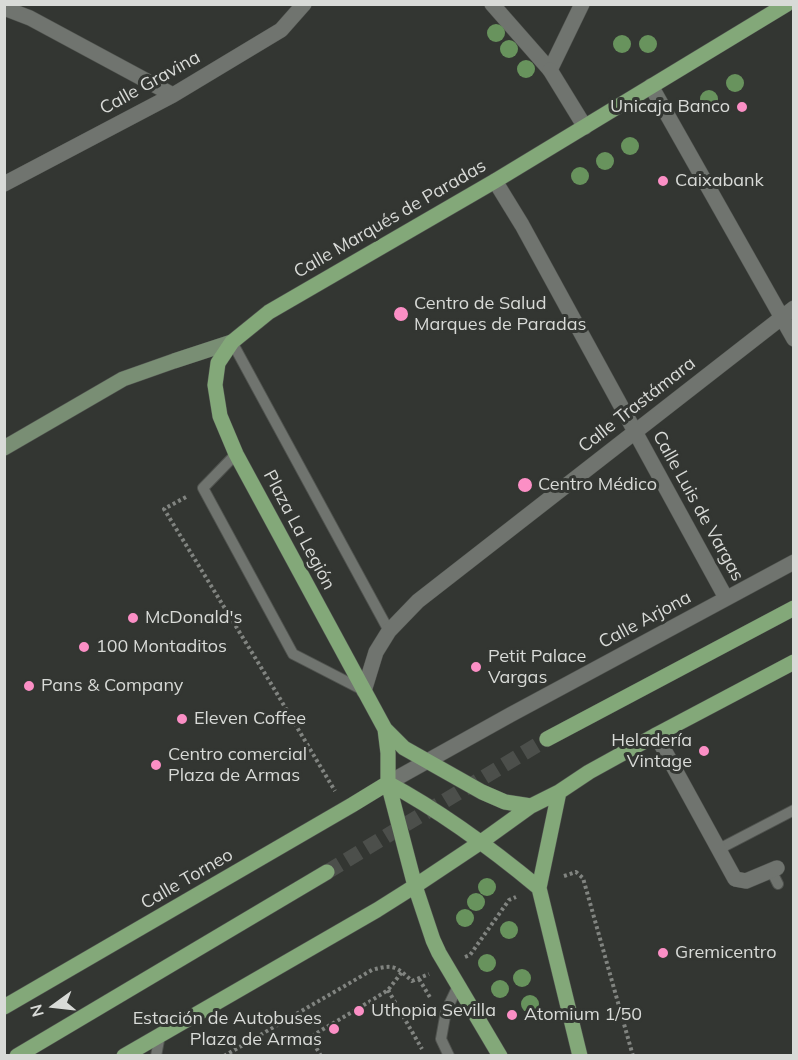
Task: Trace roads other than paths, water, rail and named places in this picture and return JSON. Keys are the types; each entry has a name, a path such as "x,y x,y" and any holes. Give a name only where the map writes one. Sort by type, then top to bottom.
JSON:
{"main road":[{"name":"Calle Marqués de Paradas","path":"4,448 123,379 232,342 276,307 791,6"},
{"name":"Plaza La Legión","path":"232,342 218,363 215,385 220,416 236,454 385,729"},
{"path":"547,740 794,608"},
{"path":"124,1056 362,919 481,842 531,806 656,735 794,662"},
{"path":"385,729 404,748 482,792 505,802 531,806"},
{"path":"385,729 388,783 415,886 433,940 500,1056"},
{"path":"388,783 412,796 481,842 539,888"},
{"name":"Calle Torneo","path":"4,1007 388,783"},
{"path":"559,792 539,888 580,1056"},
{"path":"17,1056 327,872"}],"street":[{"path":"30,18 39,4"},
{"name":"Calle Gravina","path":"4,184 173,95 281,30 304,4"},
{"path":"492,4 550,70 585,127"},
{"path":"550,70 582,4"},
{"path":"4,8 30,18 173,95"},
{"path":"651,86 787,313 794,339"},
{"name":"Calle Luis de Vargas","path":"495,180 522,225 726,598"},
{"name":"Calle Trastámara","path":"364,691 376,652 389,631 418,601 787,313"},
{"name":"Calle Arjona","path":"388,783 794,562"},
{"path":"656,735 735,879 746,881 774,869"}],"lane":[{"path":"232,342 389,631"},
{"path":"236,454 203,488 294,654 364,691"},
{"path":"719,849 794,810"},
{"path":"774,869 778,884"},
{"path":"449,1056 441,1039 446,1011 458,986"},
{"path":"156,1056 160,1035"}],"tunnel":[{"path":"327,872 547,739"}],"place":[{"name":"Unicaja Banco","path":"742,107"},
{"name":"Caixabank","path":"663,181"},
{"name":"Centro de Salud Marques de Paradas","path":"401,314"},
{"name":"Centro Médico","path":"525,485"},
{"name":"McDonald's","path":"133,618"},
{"name":"100 Montaditos","path":"84,647"},
{"name":"Petit Palace Vargas","path":"476,667"},
{"name":"Pans & Company","path":"29,686"},
{"name":"Eleven Coffee","path":"182,719"},
{"name":"Heladería Vintage","path":"704,751"},
{"name":"Centro comercial Plaza de Armas","path":"156,765"},
{"name":"Gremicentro","path":"663,953"},
{"name":"Uthopia Sevilla","path":"359,1011"},
{"name":"Atomium 1/50","path":"512,1015"},
{"name":"Estación de Autobuses Plaza de Armas","path":"334,1029"}]}
